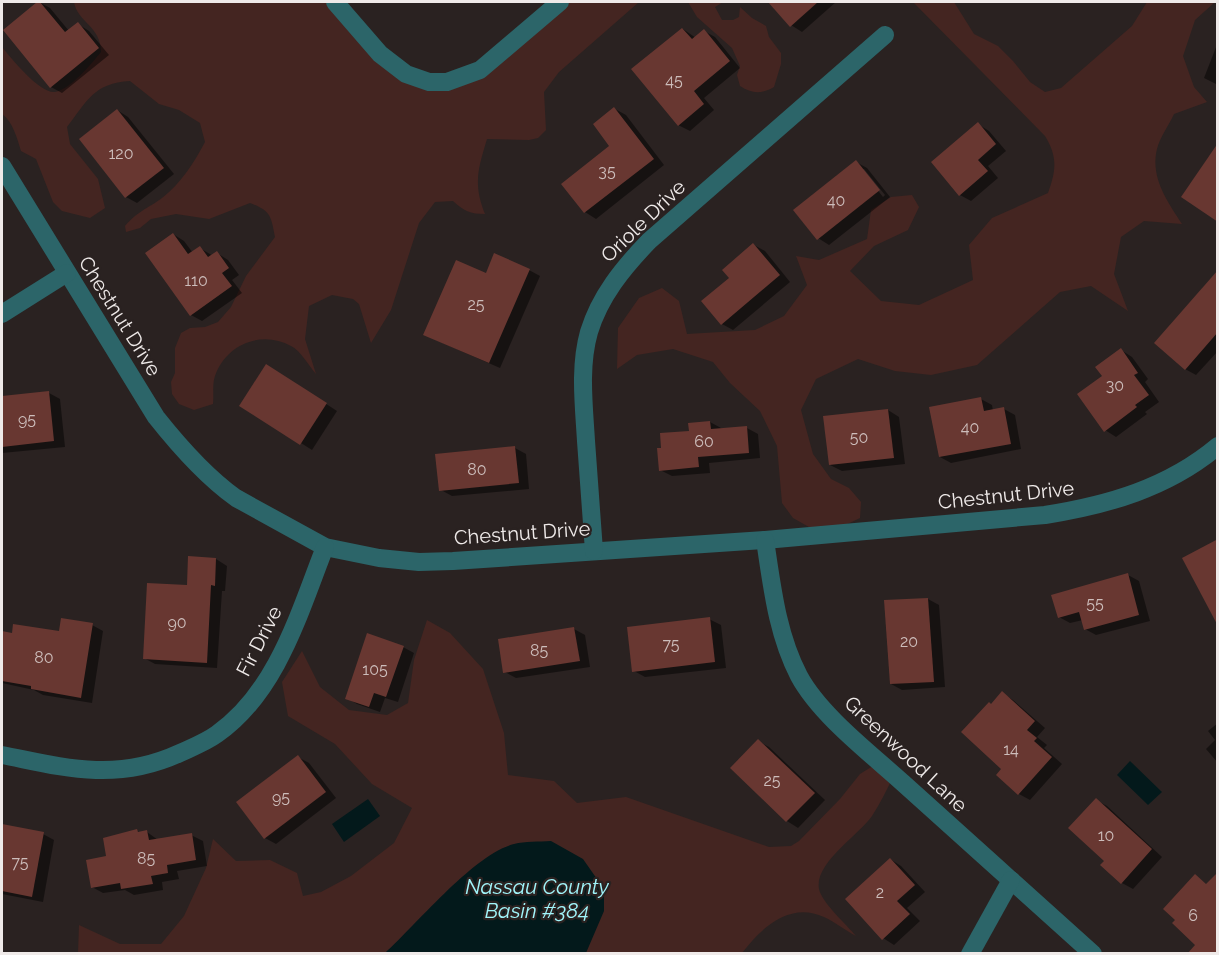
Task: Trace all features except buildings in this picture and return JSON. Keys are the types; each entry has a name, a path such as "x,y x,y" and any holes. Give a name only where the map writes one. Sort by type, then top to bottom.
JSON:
{"street":[{"path":"335,2 380,54 406,74 429,82 447,82 480,70 560,2"},
{"name":"Oriole Drive","path":"594,551 583,394 585,358 589,333 611,285 649,241 885,35"},
{"name":"Chestnut Drive","path":"2,166 156,417 178,445 236,498 325,548 379,558 418,562 765,540 1045,515 1090,508 1126,497 1161,482 1218,446"},
{"path":"2,314 67,273"},
{"name":"Greenwood Lane","path":"765,540 773,596 790,657 812,696 852,737 1093,954"},
{"name":"Fir Drive","path":"2,755 74,769 123,768 147,765 171,757 217,734 230,724 260,690 275,666 325,548"},
{"path":"970,954 1011,880"}],"shaded area":[{"path":"74,2 335,2 412,77 480,70 560,2 639,2 559,72 544,92 546,130 538,138 529,140 487,139 478,176 479,194 485,214 467,211 453,201 435,202 419,223 391,310 371,343 359,304 353,299 332,295 309,306 305,339 316,374 295,348 280,341 268,339 246,343 236,348 220,365 214,379 213,404 194,410 179,404 172,394 175,348 181,333 190,328 205,327 218,322 231,307 246,276 275,237 272,224 266,212 250,203 209,219 176,214 151,219 140,228 126,232 125,226 138,213 162,198 181,179 205,142 200,123 179,110 159,104 130,81 108,85 92,95 67,127 70,144 98,179 105,208 90,218 62,211 53,202 36,159 21,151 12,126 2,114 2,47 34,82 42,87 55,92 68,86 101,52 97,36 79,15"},
{"path":"688,2 723,2 715,7 722,20 733,20 739,17 740,7 752,18 766,26 769,37 781,53 781,64 774,87 757,92 740,86 737,75 740,66 732,48 697,17"},
{"path":"913,2 954,2 974,34 998,46 1030,82 1045,92 1061,88 1132,26 1147,2 1215,2 1195,20 1183,56 1194,87 1207,102 1174,114 1157,149 1156,169 1161,188 1182,224 1144,221 1121,237 1114,274 1128,311 1091,286 1060,292 977,365 931,375 895,371 858,359 816,379 801,410 813,454 831,479 849,488 861,502 860,518 839,528 809,527 793,518 782,503 777,446 760,411 730,383 713,362 673,349 637,355 617,369 618,328 639,298 662,288 679,301 687,334 755,330 784,316 807,285 796,256 819,260 867,239 871,210 891,197 912,195 919,207 908,230 874,246 850,271 881,301 919,305 973,280 969,245 992,218 1048,193 1053,178 1054,157 1045,136"},
{"path":"427,620 450,633 483,669 504,733 508,775 554,781 577,803 626,797 769,847 791,846 799,841 840,799 860,774 876,764 892,779 872,816 830,859 819,879 821,895 856,936 824,917 800,912 788,915 767,926 742,953 78,954 79,925 120,944 161,944 184,916 206,868 213,839 236,861 270,860 297,873 303,896 321,892 351,876 394,843 412,808 372,784 335,744 288,716 282,682 302,651 320,687 349,710 387,715 408,703 414,660"}],"water":[{"path":"1130,761 1162,792 1148,805 1117,775"},
{"path":"368,799 380,816 344,842 332,824"},
{"name":"Nassau County Basin #384","path":"551,841 583,859 604,889 604,911 586,953 385,953 446,891 481,861 498,850 514,844"}]}
